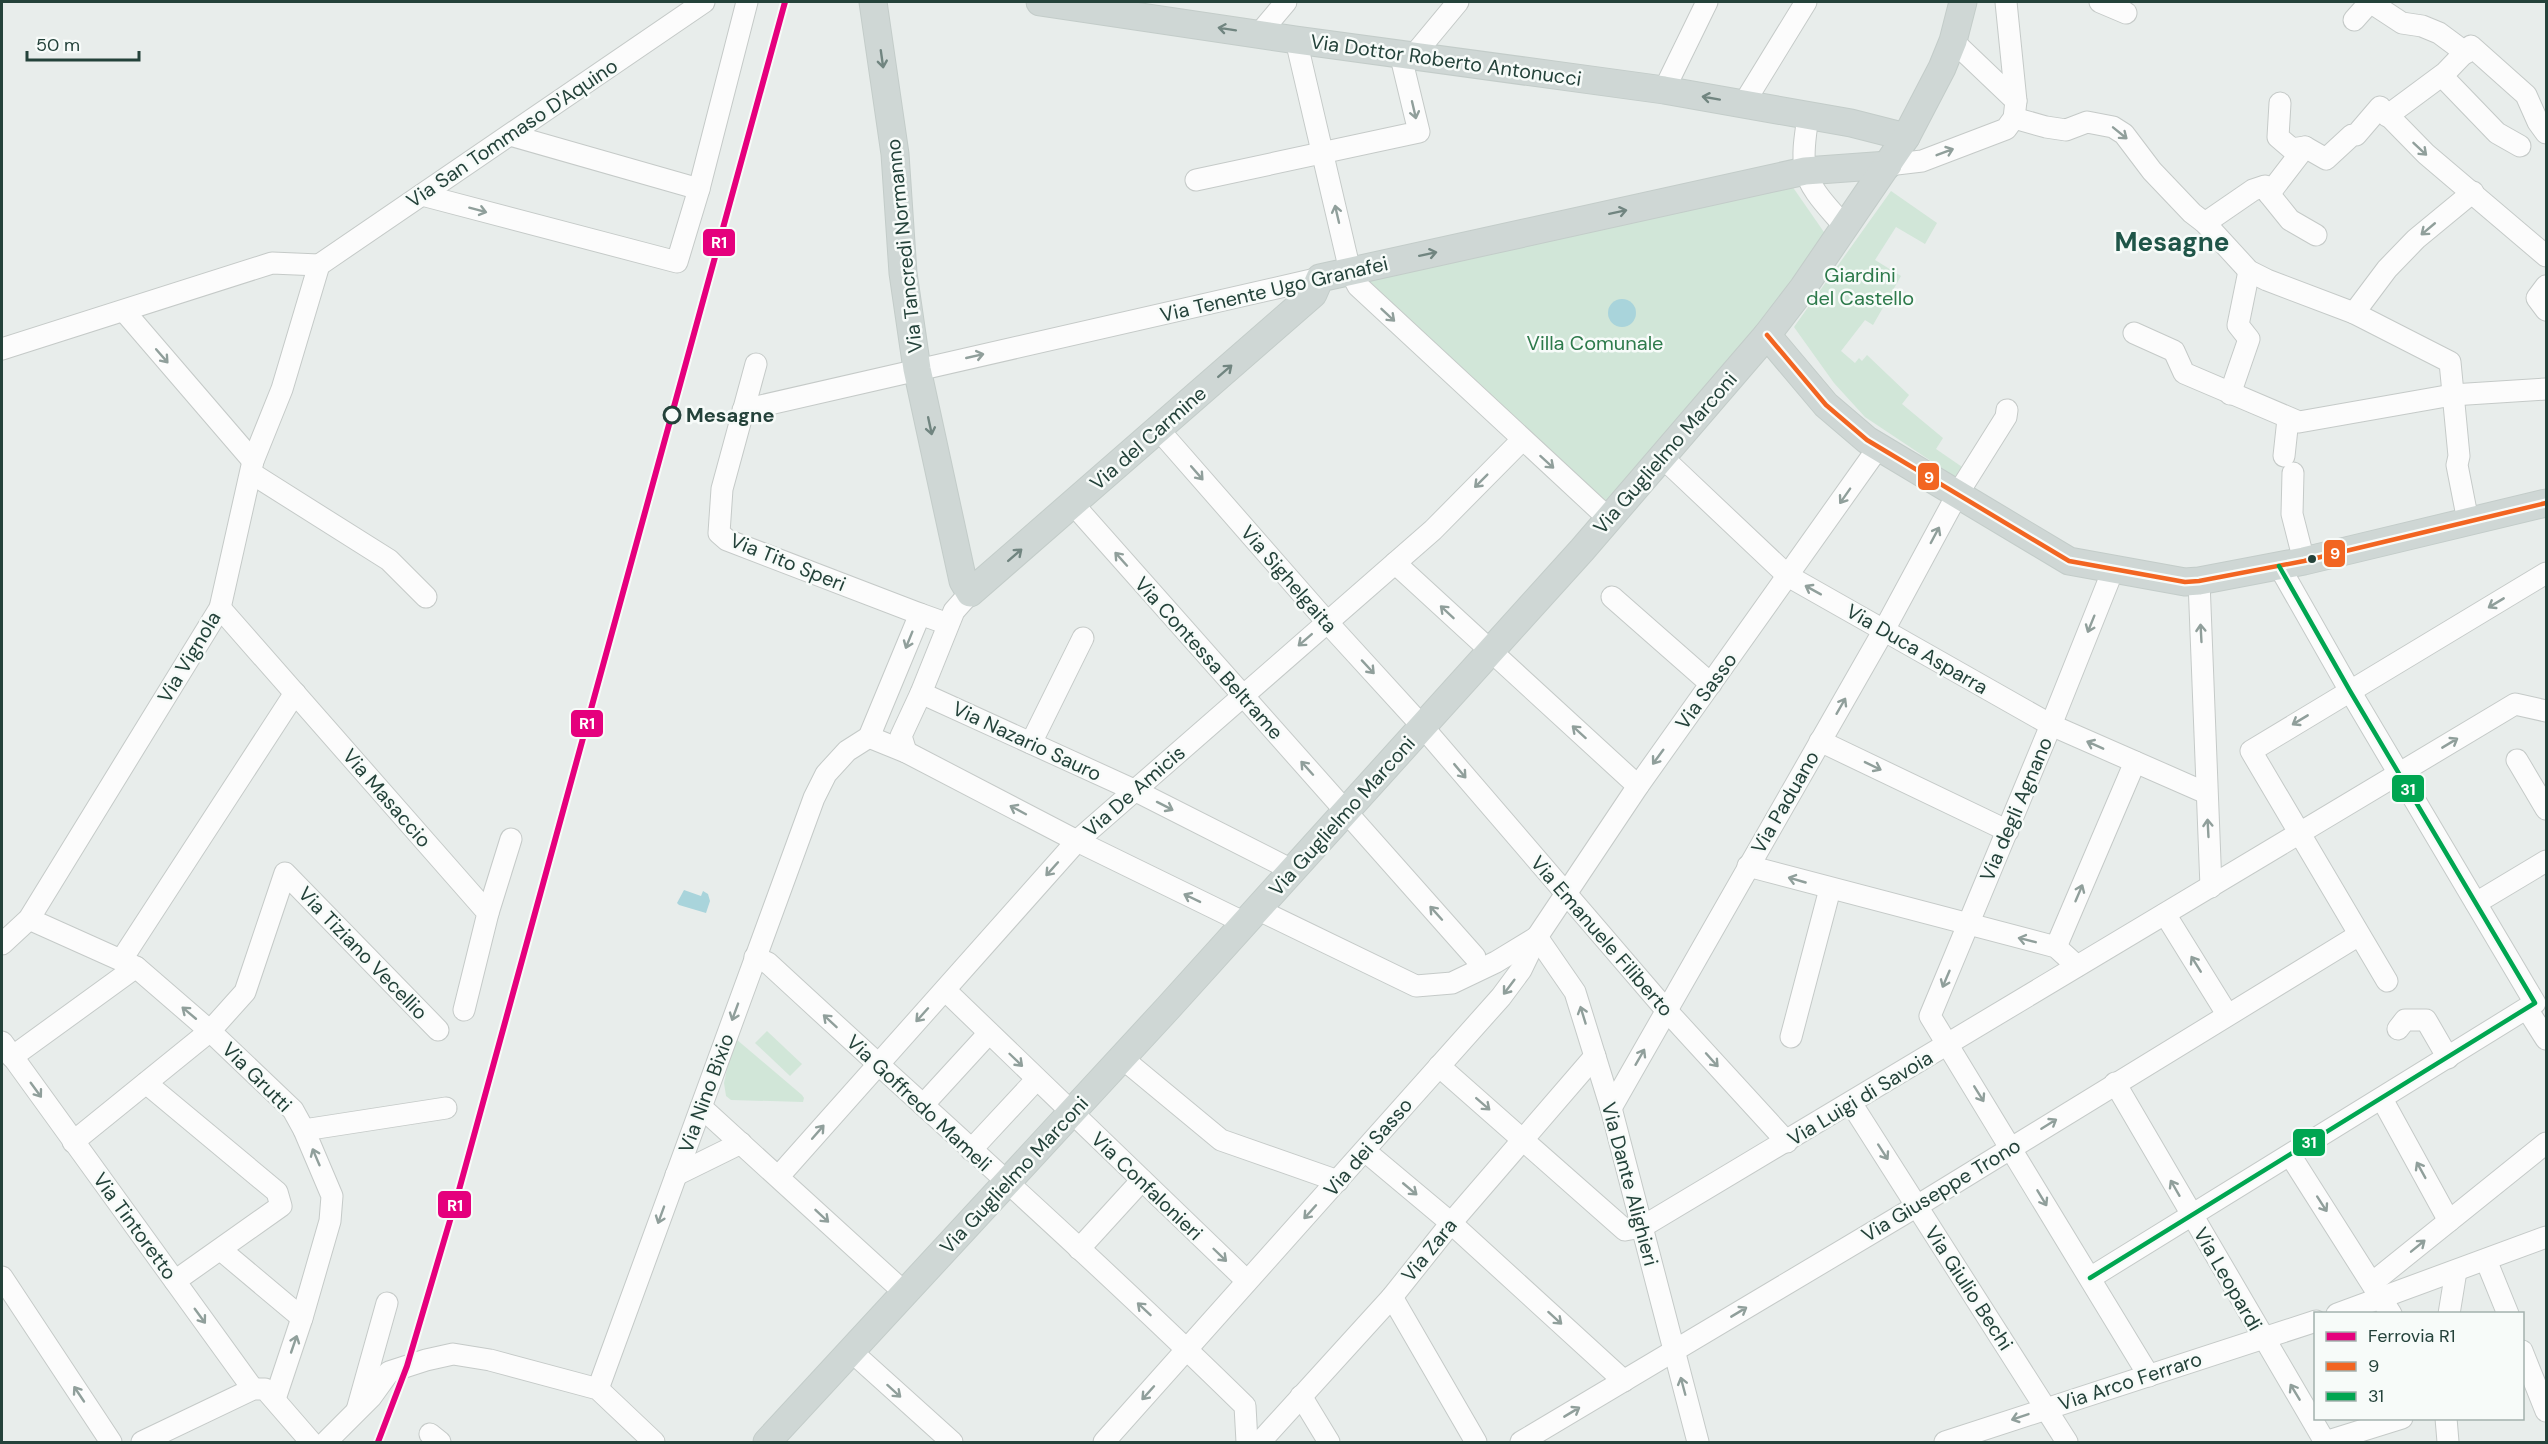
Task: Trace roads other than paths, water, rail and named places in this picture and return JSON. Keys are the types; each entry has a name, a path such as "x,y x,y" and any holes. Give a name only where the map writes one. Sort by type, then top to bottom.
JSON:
{"main road":[{"name":"Via Tancredi Normanno","path":"873,2 895,154 903,273 917,369 963,581 970,593"},
{"name":"Via Dottor Roberto Antonucci","path":"1040,2 1108,6 1296,40 1664,90 1851,123 1906,137"},
{"name":"Via Guglielmo Marconi","path":"767,1443 1346,812 1582,550 1767,335 1803,288 1906,137 1926,101 1953,40 1963,2"},
{"name":"Via Tenente Ugo Granafei","path":"1320,278 1805,171 1888,165"},
{"name":"Via del Carmine","path":"970,593 1313,294 1320,278"},
{"path":"1767,335 1826,405 1878,448 2069,561 2185,582 2199,581 2292,564 2468,520 2547,503"}],"street":[{"name":"Via San Tommaso D'Aquino","path":"320,265 704,2"},
{"path":"422,195 677,262 699,189 747,2"},
{"path":"1260,33 1286,2"},
{"path":"1196,180 1419,132 1407,54 1458,2"},
{"path":"1664,90 1707,2"},
{"path":"1744,104 1806,2"},
{"path":"1888,165 1922,161 2006,129 2015,110 2006,2"},
{"path":"2100,2 2126,13"},
{"path":"2354,20 2370,2 2402,23 2422,26 2469,49 2526,95 2538,122 2547,133"},
{"path":"1296,40 1350,272 1358,286 1608,518"},
{"path":"1953,40 2015,110 2046,127 2066,130 2087,122 2113,127 2124,134 2151,171 2192,213 2205,223 2249,271 2354,314 2450,362 2459,456 2457,465 2468,520"},
{"path":"2280,103 2278,137 2292,149 2305,147 2326,159 2383,111 2442,76 2469,49"},
{"path":"2442,76 2497,133 2520,146"},
{"path":"2383,111 2426,154 2547,256"},
{"path":"1808,116 1804,156 1805,171 1813,186 1845,227"},
{"path":"510,135 699,189"},
{"path":"2205,223 2261,192 2305,147"},
{"path":"2261,192 2289,220 2316,235"},
{"path":"2354,314 2387,269 2416,239 2473,192"},
{"path":"2,349 272,263 320,265"},
{"name":"Via Vignola","path":"2,944 28,919 220,608 252,467 282,389 320,265"},
{"path":"2230,394 2249,339 2238,325 2249,271"},
{"name":"Via Tenente Ugo Granafei","path":"743,410 1320,278"},
{"path":"2547,286 2537,298 2547,310"},
{"path":"124,311 252,467 389,560 426,597"},
{"path":"2134,333 2174,351 2184,373 2299,423 2452,395 2547,389"},
{"name":"Via Tito Speri","path":"756,364 722,489 719,533 728,540 920,614"},
{"name":"Via Paduano","path":"1611,1108 1884,630 1957,495 2006,417 2007,410"},
{"path":"2288,419 2292,564 2350,691 2476,903 2547,1039"},
{"name":"Via Sighelgaita","path":"1158,429 1327,622 1422,726"},
{"name":"Via De Amicis","path":"779,1176 1077,841 1433,530 1522,440"},
{"name":"Via Sasso","path":"1537,937 1638,786 1878,448"},
{"name":"Via Duca Asparra","path":"1661,456 1788,576 2051,725 2206,793"},
{"name":"Via Contessa Beltrame","path":"1072,504 1475,957"},
{"path":"1395,563 1638,786"},
{"name":"Via degli Agnano","path":"1948,1044 1930,1016 2008,831 2112,570"},
{"path":"2387,981 2251,751 2547,573"},
{"path":"2199,581 2211,886"},
{"path":"906,752 901,736 954,611 970,593"},
{"path":"1611,597 1711,684"},
{"name":"Via Masaccio","path":"220,608 488,913"},
{"path":"948,624 920,614 869,737 906,752 1077,841 1416,986 1452,983 1496,962 1537,937"},
{"path":"1031,742 1083,638"},
{"path":"7,1050 129,963 295,693"},
{"name":"Via Nazario Sauro","path":"921,693 1136,791 1292,870"},
{"name":"Via Luigi di Savoia","path":"1642,1227 2515,704 2547,711"},
{"name":"Via Emanuele Filiberto","path":"1422,726 1667,1011 1787,1142"},
{"name":"Via Nino Bixio","path":"598,1389 814,798 826,774 847,751 869,737"},
{"path":"1820,741 2008,831"},
{"path":"2517,760 2547,809"},
{"path":"2056,947 2135,762"},
{"path":"464,1010 488,913 511,839"},
{"path":"2476,903 2547,861"},
{"path":"1748,866 2056,947 2077,966"},
{"name":"Via Tiziano Vecellio","path":"210,1031 245,992 285,873 438,1030"},
{"path":"1791,1036 1830,889"},
{"path":"2165,914 2227,1014"},
{"name":"Via Grutti","path":"28,919 129,963 210,1031 293,1110 304,1130 332,1196 330,1221 302,1318 275,1399"},
{"name":"Via Giuseppe Trono","path":"1521,1443 1917,1206 2359,935"},
{"name":"Via Dante Alighieri","path":"1537,937 1575,992 1611,1108 1698,1443"},
{"name":"Via dei Sasso","path":"1187,1349 1501,997 1521,970 1537,937"},
{"name":"Via Goffredo Mameli","path":"755,957 768,963 923,1105 1187,1349 1245,1406 1247,1443"},
{"name":"Via Confalonieri","path":"945,990 1247,1281"},
{"path":"2090,1278 2531,1006"},
{"path":"2398,1029 2405,1020 2426,1020 2448,1058"},
{"path":"74,1142 210,1031"},
{"path":"923,1105 989,1033"},
{"path":"1948,1044 2149,1376"},
{"name":"Via Tintoretto","path":"7,1050 253,1389 265,1389 275,1399"},
{"name":"Via Zara","path":"1260,1443 1392,1297 1451,1223 1595,1056"},
{"path":"1122,1058 1221,1140 1338,1181"},
{"path":"1439,1066 1625,1230 1642,1227"},
{"path":"971,1150 1036,1080"},
{"path":"146,1083 277,1192 281,1206 175,1281"},
{"name":"Via Leopardi","path":"2115,1083 2325,1442"},
{"path":"2382,1099 2449,1221"},
{"name":"Via Giulio Bechi","path":"1851,1103 2067,1443"},
{"path":"701,1107 905,1293"},
{"path":"304,1130 446,1108"},
{"path":"676,1175 741,1143"},
{"path":"2382,1298 2449,1221 2547,1143"},
{"path":"1365,1151 1451,1223 1624,1381"},
{"path":"2290,1155 2382,1298"},
{"path":"1079,1250 1142,1180"},
{"path":"2343,1312 2547,1237"},
{"path":"221,1250 302,1318"},
{"path":"2486,1260 2507,1312"},
{"path":"2449,1312 2456,1271"},
{"path":"2,1277 111,1443"},
{"path":"1392,1297 1476,1443"},
{"path":"356,1410 387,1303"},
{"name":"Via Arco Ferraro","path":"1945,1443 2314,1322"},
{"path":"1104,1443 1187,1349"},
{"path":"851,1351 952,1443"},
{"path":"326,1443 379,1388 389,1372 453,1354 490,1360 598,1389 654,1443"},
{"path":"2524,1354 2547,1411"},
{"path":"142,1443 253,1389"},
{"path":"1301,1396 1329,1443"},
{"path":"275,1399 311,1443"},
{"path":"2325,1442 2400,1420"},
{"path":"2446,1420 2448,1443"}],"water":[{"path":"1622,299 1632,303 1636,313 1632,323 1622,327 1612,323 1608,313 1612,303"},
{"path":"684,890 701,896 703,891 708,894 710,901 706,913 677,903"}],"rail line":[{"name":"R1","path":"378,1442 407,1366 459,1190 785,2"}],"place":[{"name":"Mesagne","path":"672,415"}],"district":[{"name":"Mesagne","path":"2172,242"}],"park label":[{"name":"Giardini del Castello","path":"1860,286"},
{"name":"Villa Comunale","path":"1595,343"}]}
